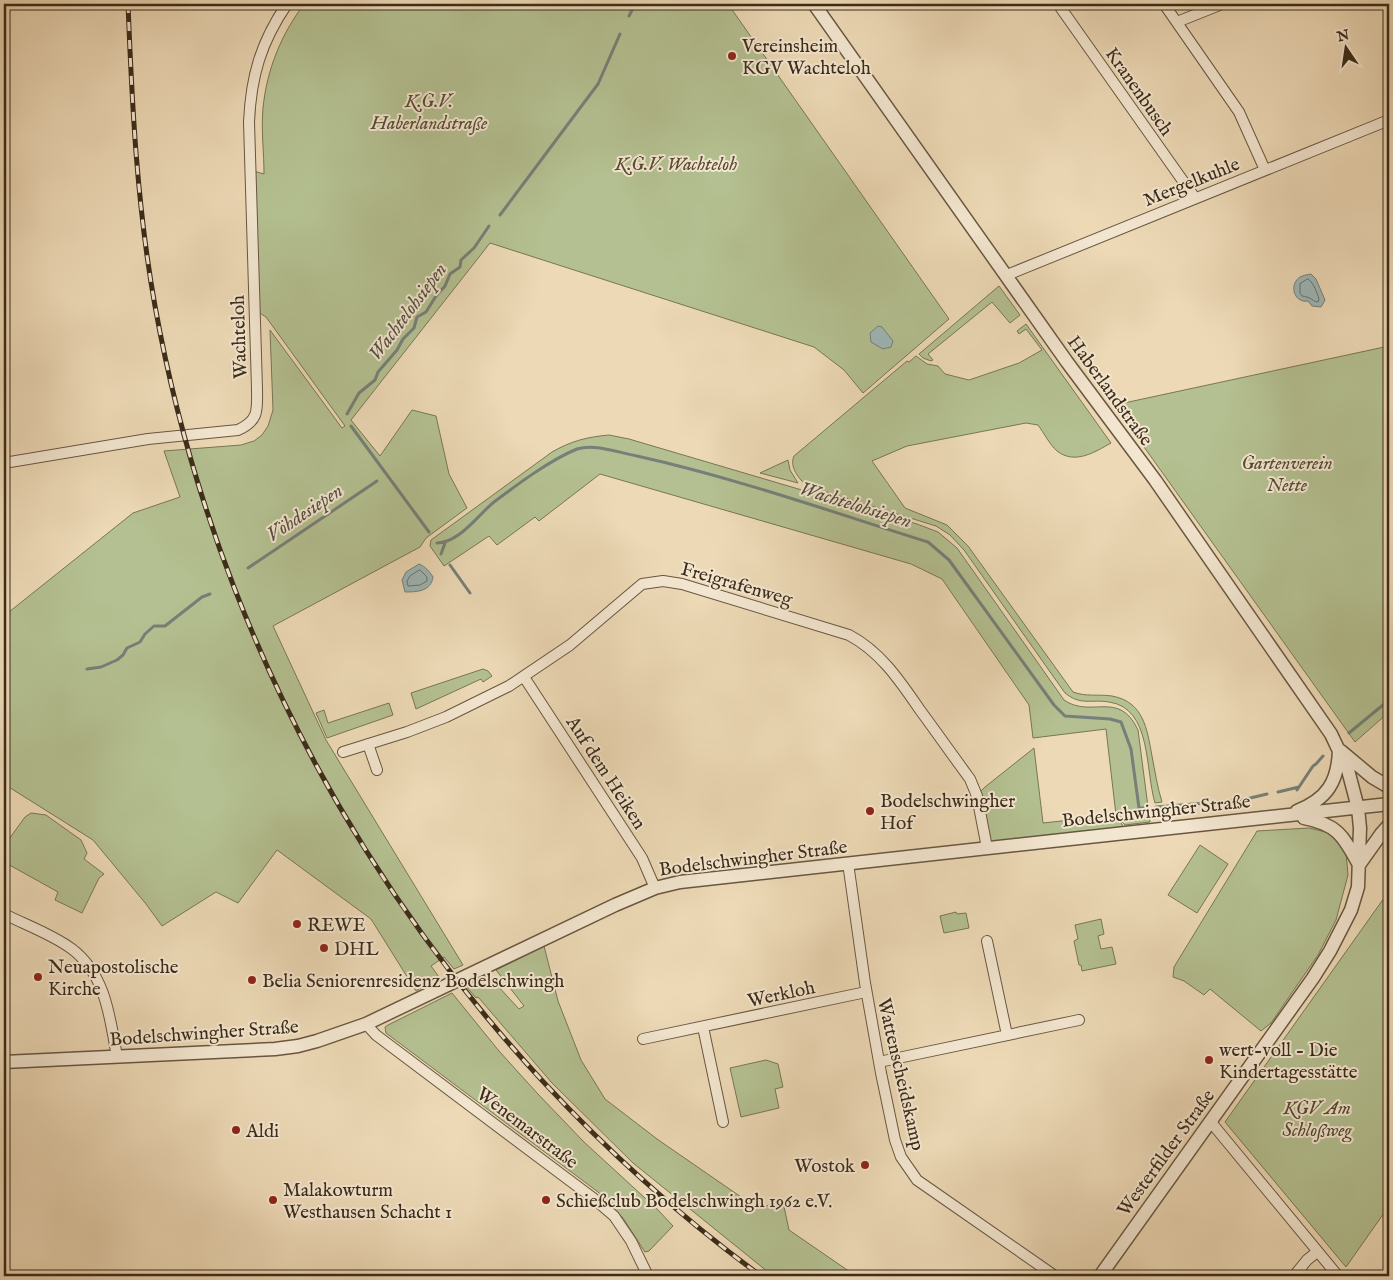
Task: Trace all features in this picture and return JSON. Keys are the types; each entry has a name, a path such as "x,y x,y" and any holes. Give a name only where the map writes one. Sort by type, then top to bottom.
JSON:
{"street":[{"name":"Wachteloh","path":"4,464 148,439 238,430 248,426 255,418 257,388 250,102 255,69 265,40 287,4"},
{"name":"Haberlandstraße","path":"814,4 1067,362 1160,488 1331,734 1348,770 1358,808"},
{"name":"Kranenbusch","path":"1058,4 1195,198"},
{"path":"1164,4 1239,112 1265,170"},
{"path":"1177,22 1222,4"},
{"name":"Mergelkuhle","path":"1007,275 1389,120"},
{"name":"Freigrafenweg","path":"343,752 446,717 480,701 524,677 570,645 642,584 662,581 682,584 850,635 871,648 892,670 970,779 977,796 987,848"},
{"name":"Auf dem Heiken","path":"524,677 642,858 655,888"},
{"path":"368,744 377,770"},
{"path":"1339,750 1372,777 1389,787"},
{"path":"1288,815 1317,802 1324,796 1334,778 1339,750"},
{"name":"Bodelschwingher Straße","path":"4,1062 280,1049 317,1041 366,1024 520,949 655,888 680,882 1389,804"},
{"name":"Westerfilder Straße","path":"1100,1276 1313,978 1330,951 1351,910 1358,888 1360,828 1358,808"},
{"path":"1288,815 1321,821 1331,826 1344,840 1359,865 1389,825"},
{"name":"Wattenscheidskamp","path":"848,863 866,992 895,1140 901,1157 908,1170 917,1180 1055,1276"},
{"path":"4,914 52,937 86,962 96,976 104,993 117,1057"},
{"path":"987,941 1007,1035"},
{"name":"Werkloh","path":"643,1039 866,992"},
{"path":"879,1062 1079,1020"},
{"name":"Wenemarstraße","path":"366,1024 376,1035 593,1198 614,1216 631,1241 648,1276"},
{"path":"703,1027 723,1122"},
{"path":"1210,1121 1338,1276"},
{"path":"1294,1276 1307,1260 1317,1252"}],"green space":[{"path":"304,4 728,4 949,319 863,393 844,370 814,347 490,243 351,420 380,456 412,410 436,416 449,474 467,508 426,538 420,547 273,626 326,740 463,965 454,969 444,957 431,966 439,977 416,991 371,919 277,850 238,903 216,892 162,926 93,840 4,784 4,616 133,513 180,497 164,451 241,445 254,441 262,435 268,426 273,410 270,330 342,428 345,426 266,317 255,310 250,170 264,174 262,116 268,80 282,40"},
{"path":"999,286 1020,315 1010,323 992,302 928,354 933,360 923,358 919,354"},
{"path":"1026,324 1111,443 1085,456 1071,457 1057,451 1038,425 1026,423 907,446 872,461 905,508 947,525 968,546 1073,692 1123,699 1137,711 1146,727 1162,802 1155,803 1144,742 1140,728 1133,716 1123,707 1109,702 1081,701 1065,693 964,550 950,535 936,526 807,486 794,468 794,456 907,361 909,362 916,356 927,364 938,366 945,374 969,380 1019,363 1042,350 1026,329 1019,334 1017,331"},
{"name":"Gartenverein Nette","path":"1389,346 1389,712 1355,742 1124,419 1124,403"},
{"path":"609,435 629,439 917,524 938,532 957,548 1064,700 1084,707 1113,708 1122,711 1130,718 1138,730 1150,822 1125,825 1118,817 1126,832 987,848 977,795 1034,748 1043,823 1116,815 1106,729 1033,738 1029,705 942,579 911,564 600,474 539,521 535,517 497,545 489,536 444,566 430,546 431,540 552,452 579,440"},
{"path":"788,460 790,470 798,483 760,473"},
{"path":"483,669 492,676 483,682 481,679 416,709 411,693"},
{"path":"389,703 393,715 327,738 316,713 324,710 328,723"},
{"path":"31,813 46,815 81,840 87,853 84,859 104,874 99,878 82,913 55,900 58,892 4,862 4,846 25,817"},
{"path":"1309,828 1330,833 1346,852 1348,875 1336,920 1318,955 1271,1023 1261,1031 1210,989 1204,995 1184,981 1173,977 1174,967 1257,831"},
{"path":"1200,845 1228,864 1197,913 1168,895"},
{"name":"KGV Am Schloßweg","path":"1389,891 1389,1206 1346,1267 1225,1122"},
{"path":"956,912 957,914 966,913 969,928 944,933 940,916"},
{"path":"1101,919 1104,934 1098,936 1101,949 1112,947 1116,964 1082,971 1074,941 1078,939 1075,925"},
{"path":"544,946 558,1001 581,1060 605,1099 657,1139 757,1208 783,1202 789,1230 856,1276 773,1276 633,1163 552,1083 478,997 476,998 465,985 486,975 519,1009 524,1006 496,970"},
{"path":"452,993 499,1051 537,1093 584,1142 673,1226 649,1251 645,1252 623,1218 598,1192 386,1033 385,1027 388,1025"},
{"path":"766,1060 778,1064 783,1087 775,1089 779,1108 741,1117 730,1068"}],"water":[{"path":"1311,274 1316,279 1325,300 1321,307 1312,306 1308,301 1301,300 1294,292 1294,285 1297,279"},
{"path":"878,326 882,327 893,341 891,347 883,349 871,342 870,333"},
{"path":"419,564 433,577 432,582 423,590 405,592 402,580 406,572"}],"waterway":[{"name":"Wachtelohsiepen","path":"629,16 635,4"},
{"name":"Wachtelohsiepen","path":"500,215 598,84 620,34"},
{"name":"Wachtelohsiepen","path":"347,414 359,393 375,380 378,372 397,350 403,339 414,328 417,317 426,312 445,286 450,274 460,267 461,260 474,248 489,226"},
{"name":"Wachtelohsiepen","path":"351,426 429,532"},
{"name":"Wachtelohsiepen","path":"437,543 453,538 468,527 494,502 545,466 584,447 615,451 711,474 928,542 949,560 1054,705 1065,716 1110,719 1121,722 1131,749 1139,808 1147,808"},
{"name":"Vöhdesiepen","path":"248,568 377,481"},
{"path":"441,554 445,543"},
{"path":"450,565 470,593"},
{"name":"Vöhdesiepen","path":"87,669 101,667 117,660 127,648 140,642 145,634 154,626 165,626 202,597 210,594"},
{"path":"1349,733 1389,700"},
{"name":"Wachtelohsiepen","path":"1297,790 1313,766 1323,756"},
{"name":"Wachtelohsiepen","path":"1278,792 1299,787"},
{"name":"Wachtelohsiepen","path":"1156,807 1242,800 1267,794"}],"railway":[{"path":"128,4 134,118 144,231 155,306 188,450 235,589 294,722 365,850 448,969 542,1081 647,1183 761,1276"}],"place":[{"name":"Vereinsheim KGV Wachteloh","path":"732,56"},
{"name":"Bodelschwingher Hof","path":"870,811"},
{"name":"REWE","path":"297,924"},
{"name":"DHL","path":"324,948"},
{"name":"Neuapostolische Kirche","path":"38,977"},
{"name":"Belia Seniorenresidenz Bodelschwingh","path":"252,980"},
{"name":"wert-voll - Die Kindertagesstätte","path":"1209,1060"},
{"name":"Aldi","path":"236,1130"},
{"name":"Wostok","path":"865,1165"},
{"name":"Malakowturm Westhausen Schacht 1","path":"273,1200"},
{"name":"Schießclub Bodelschwingh 1962 e.V.","path":"546,1200"}],"park label":[{"name":"K.G.V. Haberlandstraße","path":"429,111"},
{"name":"K.G.V. Wachteloh","path":"676,163"}]}
